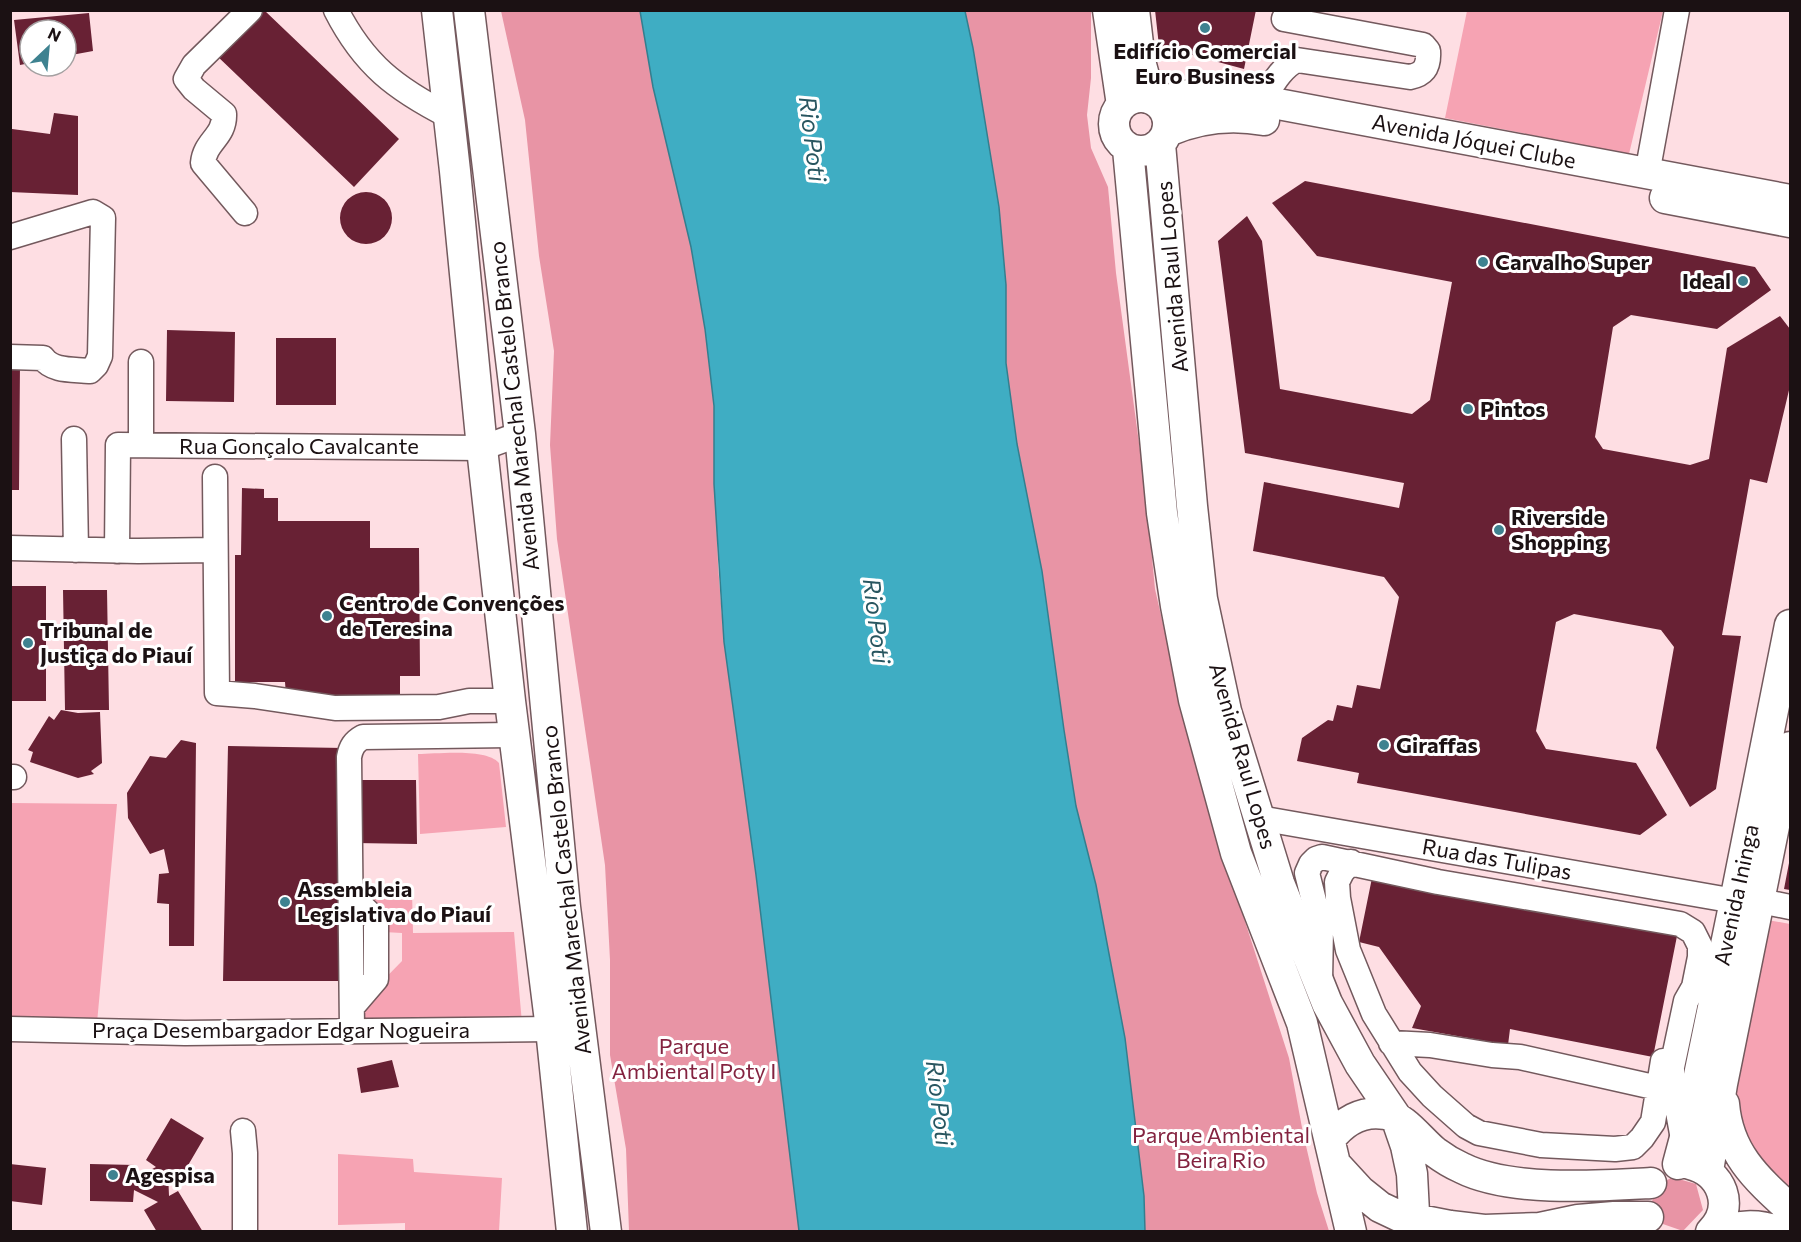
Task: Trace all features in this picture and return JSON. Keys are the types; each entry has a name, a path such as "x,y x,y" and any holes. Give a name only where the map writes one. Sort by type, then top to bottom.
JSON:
{"main road":[{"name":"Avenida Marechal Castelo Branco","path":"436,10 510,701 551,1029 572,1232"},
{"name":"Avenida Marechal Castelo Branco","path":"469,10 520,434 562,874 606,1232"},
{"path":"1108,10 1143,102 1167,116 1164,138 1150,150 1139,152 1128,149 1119,140 1114,128 1115,116 1143,102"},
{"path":"1134,10 1143,102"},
{"path":"440,43 473,42"},
{"name":"Avenida Jóquei Clube","path":"1143,102 1209,94 1262,101 1791,200"},
{"name":"Avenida Jóquei Clube","path":"1164,138 1189,122 1218,117 1257,119 1791,222"},
{"name":"Avenida Raul Lopes","path":"1164,138 1192,506 1202,599 1226,711 1279,883 1323,994 1360,1064 1396,1117 1412,1174 1415,1225"},
{"name":"Avenida Raul Lopes","path":"1128,149 1162,513 1176,606 1194,700 1236,854 1302,1023 1351,1232"},
{"name":"Avenida Ininga","path":"1711,1232 1722,1217 1716,1183 1722,1084 1791,625"},
{"name":"Avenida Ininga","path":"1684,1143 1791,747"},
{"path":"531,878 562,874"},
{"path":"535,912 566,907"},
{"path":"1722,1084 1725,1117 1738,1153 1763,1185 1791,1210"},
{"path":"1651,1183 1601,1186 1520,1183 1487,1179 1461,1168 1436,1152 1396,1117 1382,1113 1356,1116 1338,1128 1333,1151 1360,1191 1380,1207 1400,1215 1415,1225 1484,1230 1537,1230 1578,1220 1614,1216 1654,1224"},
{"path":"1684,1143 1689,1164 1716,1183 1755,1200 1791,1210"},
{"path":"1654,1224 1646,1205 1647,1193 1651,1183 1658,1174 1668,1168 1684,1143"},
{"path":"1716,1232 1727,1228 1750,1226 1777,1232"}],"street":[{"path":"245,213 204,163 204,154 221,133 224,114 194,89 186,79 194,65 250,10"},
{"path":"336,10 360,50 389,79 412,97 449,116"},
{"path":"1647,174 1677,10"},
{"path":"1262,101 1283,70 1297,60 1410,77 1420,75 1427,67 1428,51 1424,45 1284,19"},
{"path":"10,237 93,212 103,218 100,356 96,365 90,370 53,368 44,358 10,357"},
{"path":"141,362 141,445"},
{"name":"Rua Gonçalo Cavalcante","path":"117,551 117,446 482,447 520,434"},
{"path":"74,439 76,550"},
{"path":"215,477 217,693 255,696 335,708 439,706 469,701 510,701"},
{"path":"10,548 117,551 215,550"},
{"path":"352,1019 349,757 351,748 363,737 514,735"},
{"name":"Rua das Tulipas","path":"1259,818 1791,907"},
{"path":"1383,840 1393,871"},
{"path":"1323,994 1331,938 1330,924 1318,877 1321,870 1344,861 1438,882 1680,924 1693,932 1700,946 1700,957 1690,994 1682,1077 1684,1143"},
{"path":"1344,861 1337,882 1348,950 1374,1014 1410,1072 1432,1096 1479,1133 1541,1145 1615,1149 1633,1147 1653,1122 1672,1018 1690,994"},
{"name":"Praça Desembargador Edgar Nogueira","path":"10,1029 185,1033 352,1019 551,1029"},
{"path":"1392,1044 1430,1045 1520,1057 1658,1088"},
{"path":"243,1131 245,1232"}],"shaded area":[{"path":"1467,11 1663,11 1629,154 1445,118"},
{"path":"418,754 473,754 493,758 499,763 506,827 420,834"},
{"path":"11,803 117,804 97,1023 11,1022"},
{"path":"353,891 412,891 413,933 514,932 522,1023 355,1024 355,1009 402,961 402,933 384,932"},
{"path":"1762,919 1790,924 1790,1195 1748,1159 1731,1090"},
{"path":"338,1154 413,1159 414,1172 502,1178 499,1231 405,1231 405,1223 338,1225"}],"green space":[{"name":"Parque Ambiental Poty I","path":"501,11 640,11 653,87 691,247 705,329 714,406 718,565 724,642 756,875 799,1231 629,1231 626,1149 610,1055 610,960 605,865 557,539 550,445 554,351 539,256 525,120"},
{"name":"Parque Ambiental Beira Rio","path":"965,11 1091,11 1091,78 1087,115 1091,148 1108,187 1116,273 1146,495 1155,589 1173,668 1223,853 1289,1058 1303,1133 1317,1193 1329,1231 1145,1231 1144,1196 1134,1118 1096,885 1076,806 1042,571 1017,444 1006,363 1006,285 999,207"},
{"path":"1672,1177 1696,1184 1703,1210 1683,1231 1660,1223 1652,1201 1660,1185"}],"water":[{"name":"Rio Poti","path":"640,11 965,11 999,207 1006,285 1006,363 1017,444 1042,571 1076,806 1096,885 1125,1038 1144,1196 1145,1231 799,1231 756,875 724,642 714,484 714,406 705,329 691,247 653,87"}],"building":[{"path":"264,10 399,139 354,187 215,54"},
{"name":"Edifício Comercial Euro Business","path":"1155,10 1256,10 1244,69 1159,46"},
{"path":"89,13 93,51 78,54 78,18 35,18"},
{"path":"14,20 18,20 18,50"},
{"path":"54,113 78,116 78,195 10,192 10,133 12,129 50,134"},
{"name":"Riverside Shopping","path":"1305,181 1755,267 1771,290 1717,329 1631,315 1613,327 1595,437 1603,449 1690,465 1709,459 1727,348 1780,316 1790,329 1790,386 1767,483 1750,479 1722,635 1741,636 1716,789 1690,807 1656,748 1674,647 1661,630 1574,614 1556,622 1536,731 1546,749 1636,763 1667,815 1640,835 1357,783 1359,773 1297,761 1302,738 1328,720 1333,721 1337,705 1352,708 1357,685 1380,689 1399,597 1384,577 1253,551 1264,482 1399,508 1404,483 1245,453 1218,241 1247,216 1262,241 1280,389 1412,414 1430,400 1452,282 1317,256 1272,203"},
{"path":"361,192 371,192 385,199 392,218 385,237 371,244 361,244 351,240 344,233 340,223 340,213 344,203 351,196"},
{"path":"167,330 235,332 234,402 166,401"},
{"path":"276,338 336,338 336,405 276,405"},
{"path":"10,362 20,362 19,490 10,490"},
{"name":"Centro de Convenções de Teresina","path":"242,488 264,489 264,498 278,498 278,521 370,521 370,548 419,548 420,676 400,676 400,695 286,695 285,682 235,682 235,555 241,555"},
{"name":"Tribunal de Justiça do Piauí","path":"10,586 46,586 46,701 10,701"},
{"path":"63,590 107,590 109,710 65,710"},
{"path":"61,710 78,713 100,712 102,763 91,771 94,774 78,778 30,762 33,752 28,750 49,716 54,720"},
{"path":"181,740 196,743 194,946 169,946 169,904 157,903 159,874 169,873 164,849 150,854 128,818 127,793 150,756 166,758"},
{"name":"Assembleia Legislativa do Piauí","path":"228,746 344,748 347,981 223,981"},
{"path":"354,780 416,780 417,844 355,843"},
{"path":"1790,863 1790,890 1784,889"},
{"path":"1373,873 1678,931 1653,1057 1510,1029 1508,1045 1412,1028 1421,1006 1379,947 1359,942"},
{"path":"392,1060 399,1087 361,1093 357,1068"},
{"name":"Agespisa","path":"171,1118 204,1138 180,1179 168,1172 169,1196 178,1191 203,1232 157,1232 144,1210 158,1202 134,1190 133,1202 90,1201 90,1164 135,1165 135,1178 156,1167 146,1160"},
{"path":"10,1164 46,1168 42,1205 10,1201"}],"place":[{"name":"Edifício Comercial Euro Business","path":"1205,28"},
{"name":"Carvalho Super","path":"1483,262"},
{"name":"Ideal","path":"1743,281"},
{"name":"Pintos","path":"1468,409"},
{"name":"Riverside Shopping","path":"1499,530"},
{"name":"Centro de Convenções de Teresina","path":"327,616"},
{"name":"Tribunal de Justiça do Piauí","path":"28,643"},
{"name":"Giraffas","path":"1384,745"},
{"name":"Assembleia Legislativa do Piauí","path":"285,902"},
{"name":"Agespisa","path":"113,1175"}]}
